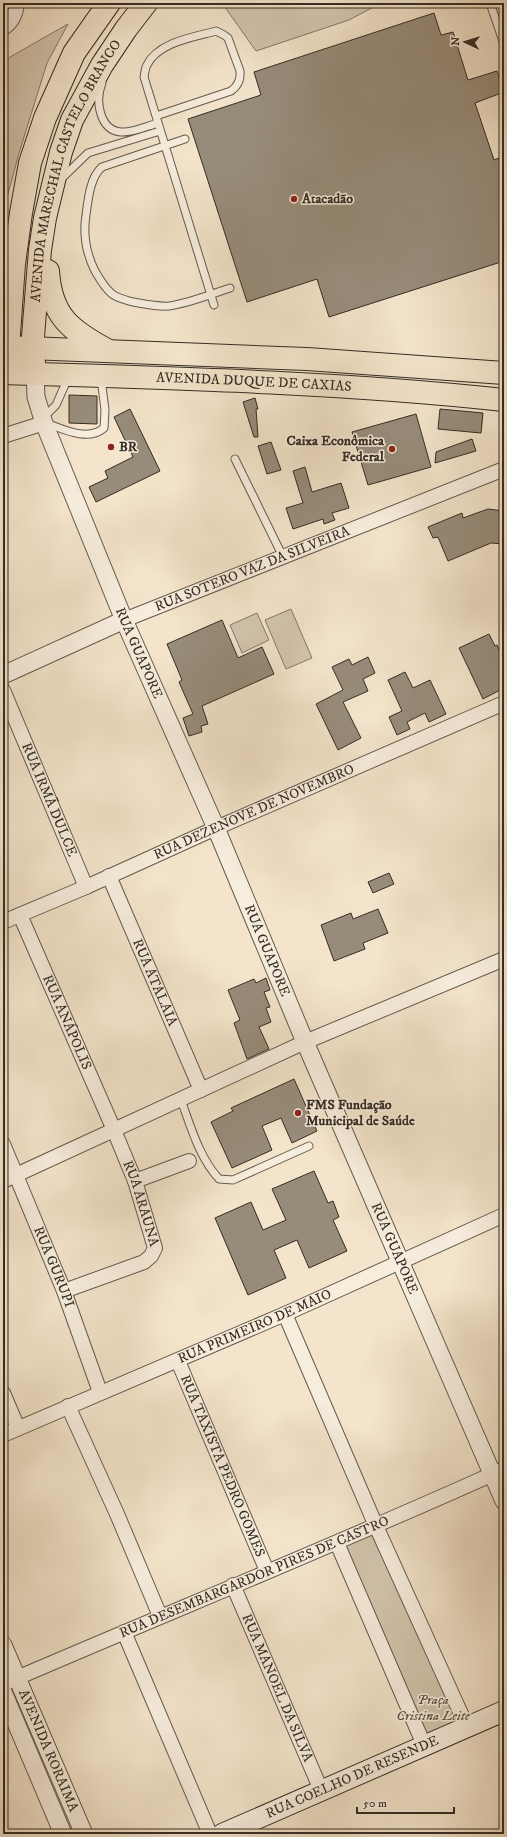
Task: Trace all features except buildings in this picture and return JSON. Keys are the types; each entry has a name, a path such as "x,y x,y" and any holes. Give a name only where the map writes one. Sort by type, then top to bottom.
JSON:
{"main road":[{"name":"AVENIDA MARECHAL CASTELO BRANCO","path":"17,373 6,348 14,264 30,163 45,118 74,53 109,3"},
{"name":"AVENIDA MARECHAL CASTELO BRANCO","path":"32,349 40,250 45,218 61,152 72,120 102,64 146,3"},
{"path":"3,256 21,213"},
{"path":"45,218 49,284 52,299 59,315 81,336 112,352"},
{"name":"AVENIDA DUQUE DE CAXIAS","path":"6,348 306,359 504,373"},
{"path":"17,373 32,349"},
{"name":"AVENIDA DUQUE DE CAXIAS","path":"17,373 330,386 441,393 504,400"},
{"name":"RUA COELHO DE RESENDE","path":"222,1834 504,1711"}],"street":[{"path":"3,28 9,25 14,17 17,3"},
{"name":"RUA GUAPORE","path":"17,373 36,397 44,421 124,620 216,828 305,1042 401,1262 498,1472 504,1501"},
{"path":"3,436 44,421"},
{"name":"RUA SOTERO VAZ DA SILVEIRA","path":"3,676 124,620 504,469"},
{"name":"RUA IRMÃ DULCE","path":"3,690 86,887"},
{"name":"RUA DEZENOVE DE NOVEMBRO","path":"3,922 504,703"},
{"name":"RUA ATALAIA","path":"109,876 201,1090"},
{"name":"RUA ANÁPOLIS","path":"20,915 114,1130"},
{"path":"9,1178 305,1042 504,959"},
{"name":"RUA ARAUNA","path":"64,1291 144,1262 151,1256 155,1248 154,1240 135,1181 114,1130"},
{"name":"RUA GURUPI","path":"3,1144 9,1178 64,1291 100,1392"},
{"path":"135,1181 189,1161"},
{"name":"RUA PRIMEIRO DE MAIO","path":"3,1435 100,1392 285,1314 504,1215"},
{"path":"285,1314 376,1526 467,1727"},
{"name":"RUA TAXISTA PEDRO GOMES","path":"178,1360 267,1571"},
{"path":"3,1393 18,1428"},
{"path":"68,1406 117,1514 160,1616"},
{"name":"RUA DESEMBARGARDOR PIRES DE CASTRO","path":"10,1681 233,1585 376,1526 498,1472"},
{"path":"336,1543 424,1745"},
{"name":"RUA MANOEL DA SILVA","path":"233,1585 321,1790"},
{"path":"124,1632 210,1834"},
{"name":"AVENIDA RORAIMA","path":"3,1645 10,1681 84,1834"},
{"name":"AVENIDA RORAIMA","path":"3,1692 63,1834"}],"lane":[{"path":"490,3 504,44"},
{"path":"126,29 100,88 99,99 102,118 116,131 123,132 157,119 231,91 237,87 240,70 228,38 216,31 169,46 153,56 146,66 144,77 157,119 164,145 214,305"},
{"path":"53,186 88,154 160,131"},
{"path":"186,139 164,145 102,167 97,171 88,201 84,224 86,244 91,263 99,278 112,294 123,299 151,305 168,306 230,288"},
{"path":"69,375 56,405 44,421 84,435 98,433 104,428 101,376"},
{"path":"235,459 283,557"},
{"path":"181,1100 203,1155 211,1170 219,1179 233,1180 310,1146"}],"green space":[{"path":"222,3 381,3 349,20 256,51"},
{"path":"68,24 47,63 19,153 3,212 3,61"},
{"path":"291,609 312,658 286,669 265,620"},
{"path":"257,613 269,640 242,653 230,625"},
{"name":"Praça Cristina Leite","path":"376,1526 467,1727 424,1745 337,1543"}],"place":[{"name":"Atacadão","path":"294,199"},
{"name":"BR","path":"111,447"},
{"name":"Caixa Econômica Federal","path":"392,449"},
{"name":"FMS Fundação Municipal de Saúde","path":"298,1113"}]}
